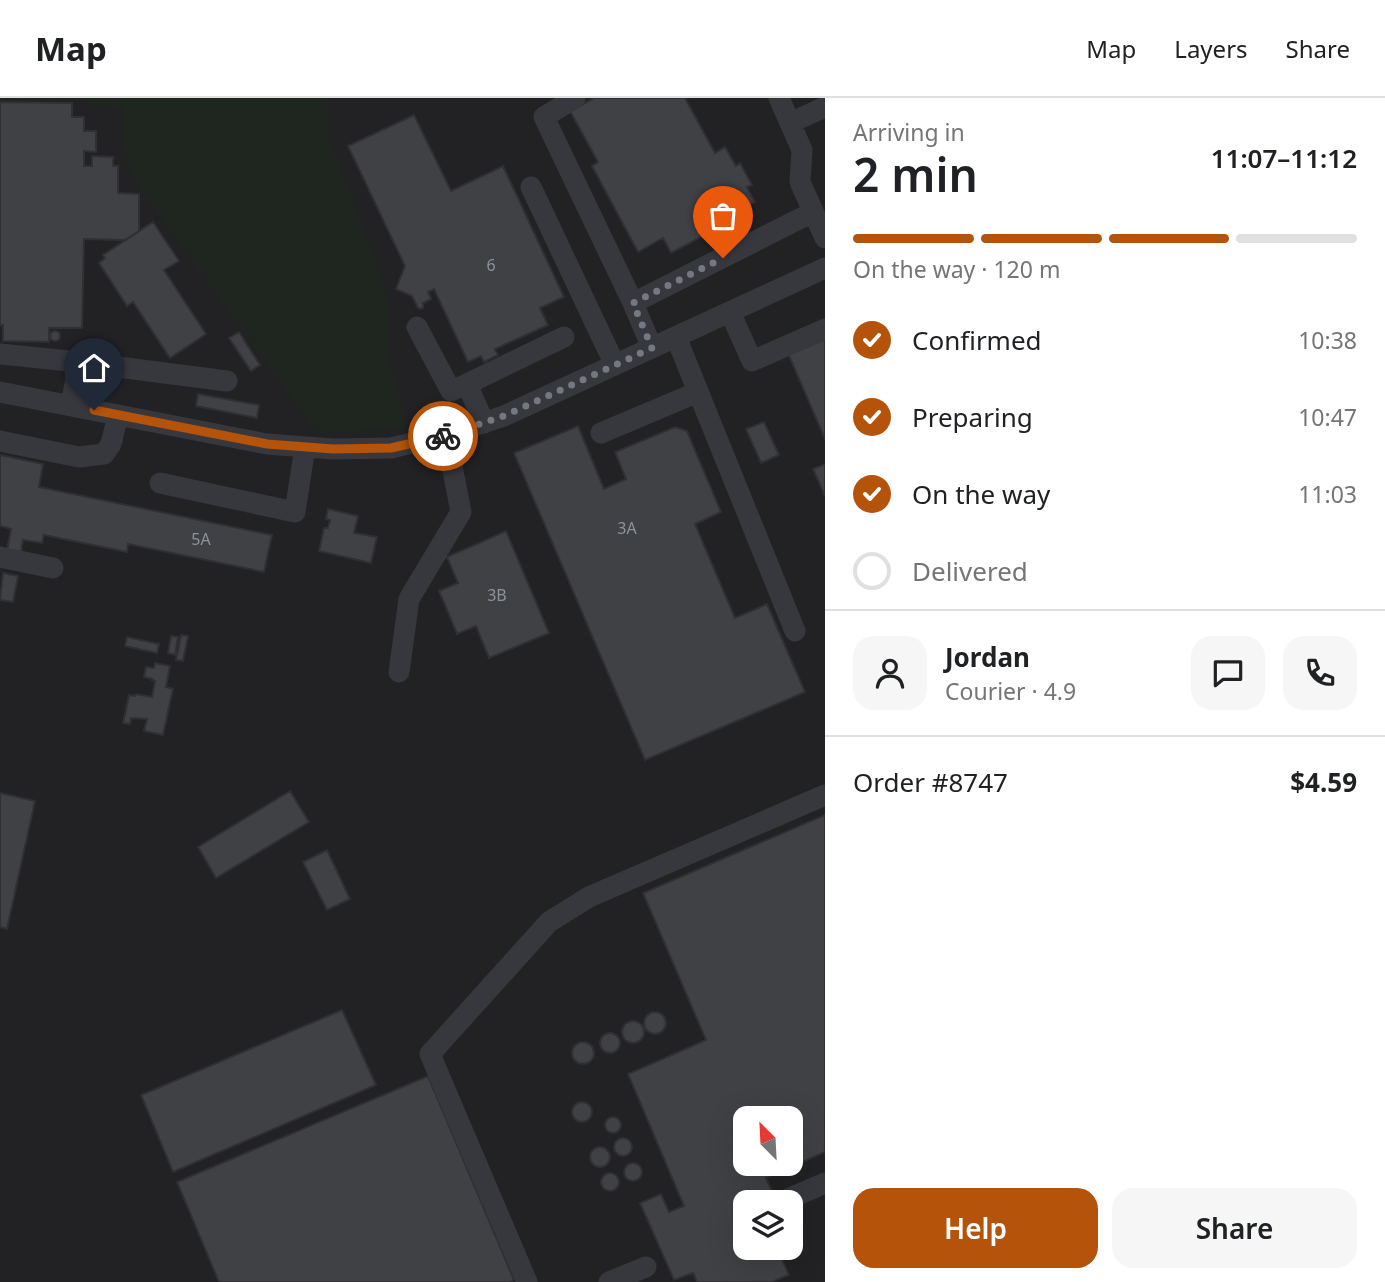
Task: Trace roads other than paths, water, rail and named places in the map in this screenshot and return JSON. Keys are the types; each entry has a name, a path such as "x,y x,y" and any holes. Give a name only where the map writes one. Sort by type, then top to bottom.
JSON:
{"street":[{"path":"575,98 544,117 652,348"},
{"path":"779,98 802,150 800,182 825,238"},
{"path":"790,123 825,107"},
{"path":"531,187 615,365"},
{"path":"633,303 813,212"},
{"path":"0,392 267,444 333,449 391,448 446,435 504,416 825,268"},
{"path":"730,312 752,361 825,329"},
{"path":"417,327 451,391 564,337"},
{"path":"676,337 795,631"},
{"path":"0,354 227,381"},
{"path":"71,405 79,362"},
{"path":"467,384 484,423"},
{"path":"601,433 698,392"},
{"path":"0,441 79,457 104,454 111,444 118,415"},
{"path":"399,672 409,599 461,512 446,435"},
{"path":"160,483 295,512 305,447"},
{"path":"0,557 53,568"},
{"path":"527,1282 430,1054 550,922 589,897 825,795"},
{"path":"803,1193 825,1183"},
{"path":"609,1282 646,1267"}]}
